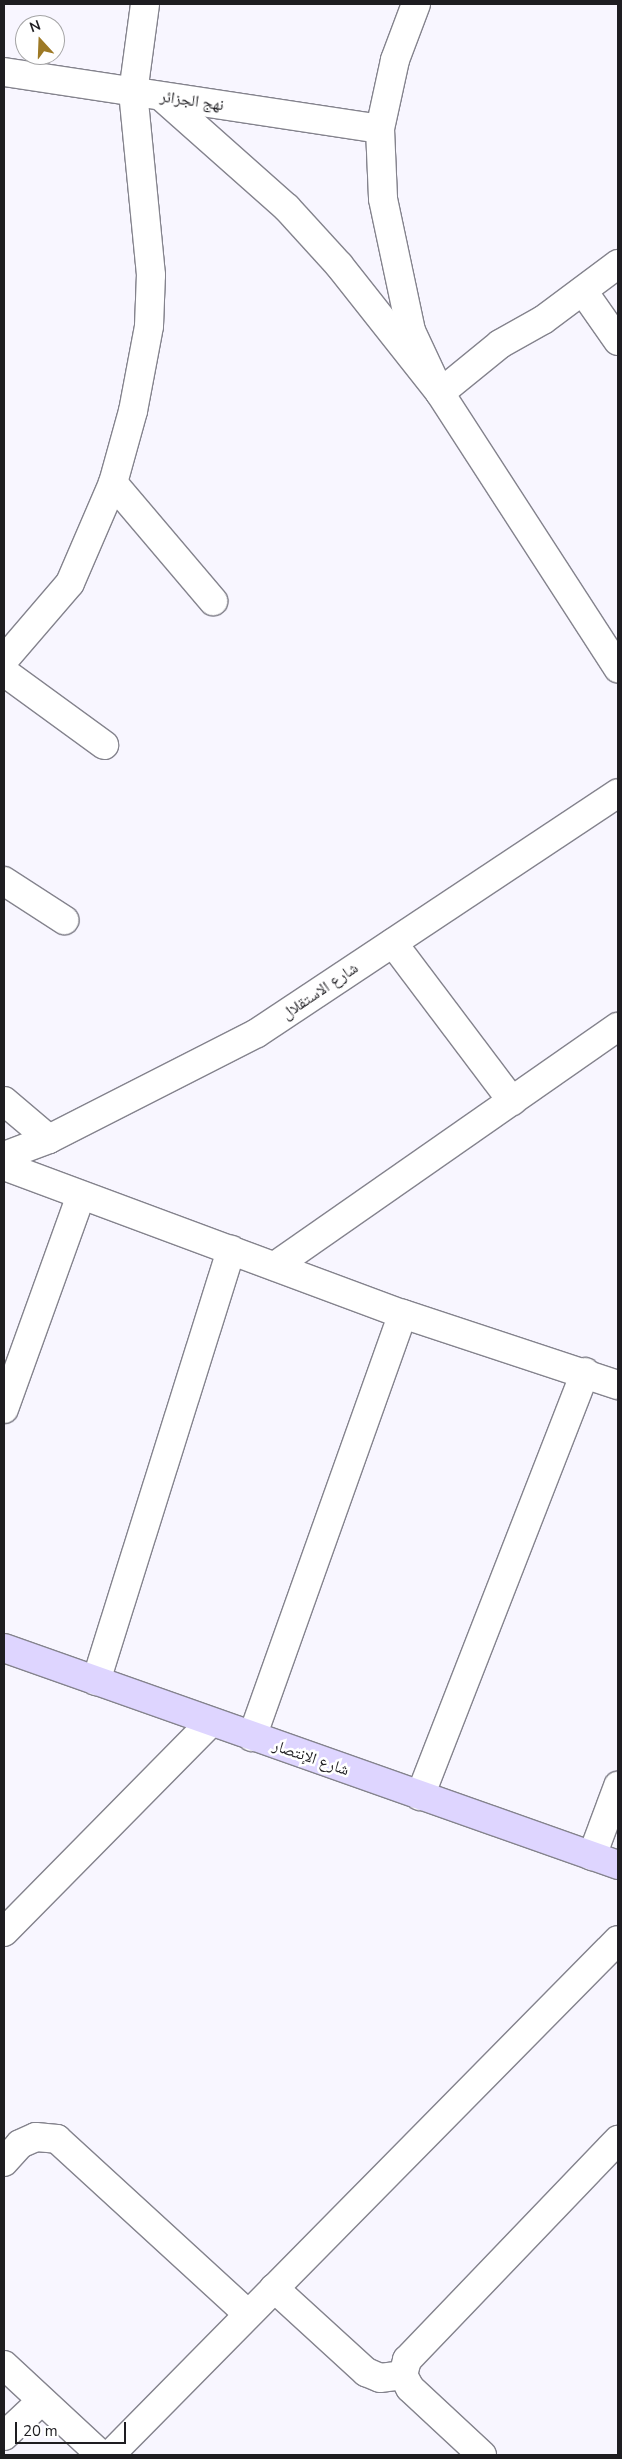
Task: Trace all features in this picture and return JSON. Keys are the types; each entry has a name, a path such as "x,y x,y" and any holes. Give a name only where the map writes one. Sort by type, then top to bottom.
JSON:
{"main road":[{"name":"شارع الإنتصار","path":"4,1648 618,1865"}],"street":[{"path":"4,660 70,583 113,483 133,411 149,326 152,275 132,93 145,4"},
{"path":"416,4 395,60 380,129 383,199 394,268 411,331 440,393"},
{"name":"نهج الجزائر","path":"4,72 132,93 380,129"},
{"path":"162,97 287,208 339,265 440,393 618,668"},
{"path":"440,393 500,344 583,291 618,264"},
{"path":"583,291 618,341"},
{"path":"113,483 213,601"},
{"path":"4,672 104,745"},
{"name":"شارع الاستقلال","path":"4,1156 49,1139 257,1033 618,793"},
{"path":"4,880 64,920"},
{"path":"393,943 512,1100"},
{"path":"275,1266 618,1027"},
{"path":"4,1101 49,1139"},
{"path":"4,1166 403,1314 608,1378 420,1796"},
{"path":"4,1409 80,1195"},
{"path":"96,1681 231,1250"},
{"path":"252,1737 403,1314"},
{"path":"4,1932 210,1722"},
{"path":"592,1856 618,1786"},
{"path":"110,2455 618,1940"},
{"path":"4,2162 20,2144 36,2137 57,2139 248,2314"},
{"path":"482,2455 410,2388 403,2375 407,2360 618,2140"},
{"path":"274,2288 366,2372 380,2378 403,2375"},
{"path":"4,2365 39,2403 101,2455"},
{"path":"4,2436 39,2403"}]}
